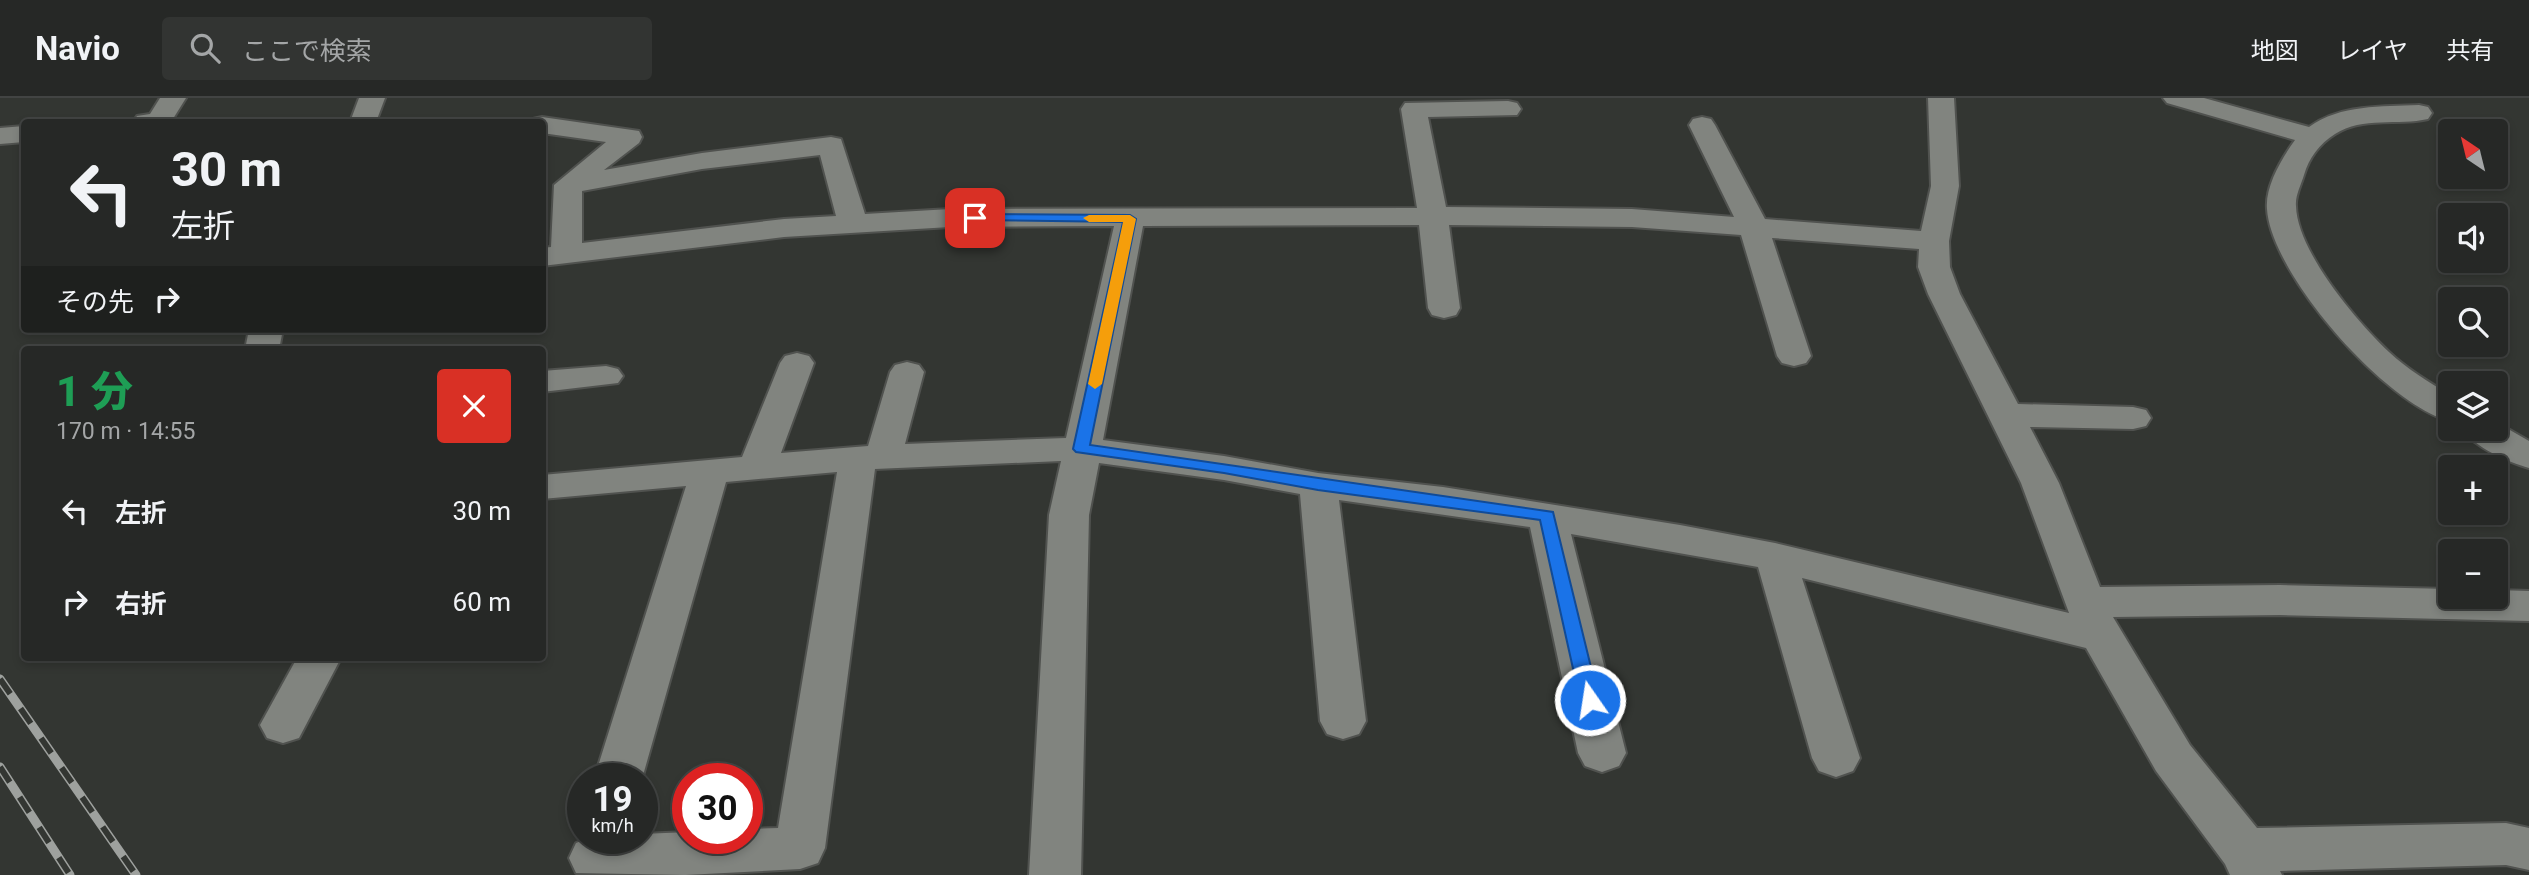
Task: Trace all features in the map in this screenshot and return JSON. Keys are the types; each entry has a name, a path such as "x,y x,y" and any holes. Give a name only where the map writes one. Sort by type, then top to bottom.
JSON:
{"street":[{"path":"160,119 173,98"},
{"path":"364,119 372,98"},
{"path":"1941,98 1945,186 1934,241 1934,267 1944,293 2040,483 2093,619 2172,758 2250,862 2506,844 2529,849"},
{"path":"2176,98 2313,137"},
{"path":"1444,308 1433,218 1414,109 1508,109"},
{"path":"2419,113 2350,118 2332,124 2313,137 2294,160 2281,207 2292,244 2305,269 2376,357 2408,385 2438,403"},
{"path":"1702,125 1754,227 1794,356"},
{"path":"546,126 629,137 568,185 554,255 852,222 950,218 1632,218 1934,241"},
{"path":"0,136 21,134"},
{"path":"568,185 702,161 831,145 852,222"},
{"path":"1055,875 1069,515 1130,219"},
{"path":"758,465 797,363"},
{"path":"593,857 800,848 870,458 907,372"},
{"path":"546,383 606,376"},
{"path":"2004,415 2133,418"},
{"path":"2502,441 2529,456"},
{"path":"546,487 758,465 1081,449 1547,516 2093,619 2280,600 2529,606"},
{"path":"623,763 710,471"},
{"path":"1318,485 1343,721"},
{"path":"1547,516 1602,753"},
{"path":"1775,557 1836,758"},
{"path":"283,725 317,661"}],"railway":[{"path":"0,679 136,875"},
{"path":"0,767 70,875"}],"slow traffic":[{"path":"1089,218 1130,219 1095,384"}],"route":[{"path":"975,218 1130,219 1081,449 1547,516 1590,700"}]}
